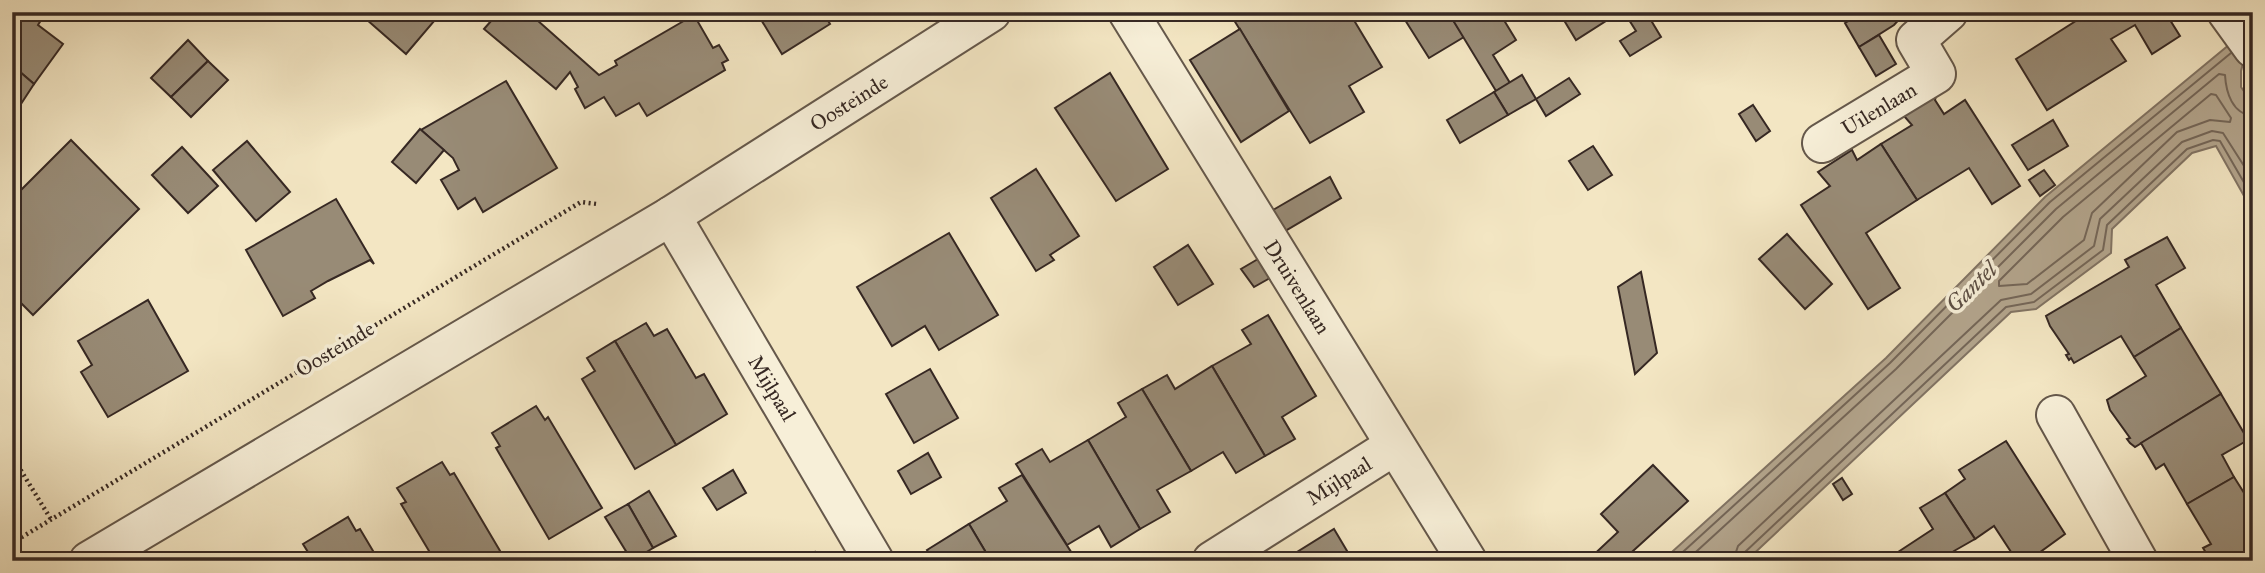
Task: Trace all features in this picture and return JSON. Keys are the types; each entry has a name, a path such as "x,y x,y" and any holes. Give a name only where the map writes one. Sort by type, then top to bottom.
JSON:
{"street":[{"name":"Oosteinde","path":"89,561 671,216 991,12"},
{"name":"Druivenlaan","path":"1128,12 1466,561"},
{"name":"Uilenlaan","path":"1822,143 1936,74 1916,40 1948,12"},
{"name":"Mijlpaal","path":"671,216 874,561"},
{"path":"2056,415 2138,561"},
{"name":"Mijlpaal","path":"1212,561 1394,446"}],"path":[{"name":"Oosteinde","path":"12,543 581,202 671,216"},
{"path":"12,456 57,530"}],"water":[{"name":"Gantel","path":"2253,25 2241,71 2241,87 2253,104 2253,212 2216,146 2192,153 2112,229 2111,253 2036,309 2011,312 1746,561 1662,561 1886,358 2045,197"}],"building":[{"path":"12,12 46,12 38,25 63,44 34,84 12,65 12,24 16,18"},
{"path":"358,12 441,12 441,13 406,54"},
{"path":"499,12 528,12 599,75 617,65 615,61 694,15 713,48 719,45 728,60 722,63 725,70 647,116 639,103 616,116 604,97 585,108 570,72 556,89 484,29"},
{"path":"823,12 830,24 782,54 757,13"},
{"path":"1229,12 1349,12 1382,67 1349,86 1364,112 1310,143"},
{"path":"1400,12 1448,12 1464,37 1429,58"},
{"path":"1448,12 1499,12 1516,40 1493,55 1510,83 1496,91"},
{"path":"1559,12 1620,12 1576,40"},
{"path":"1624,12 1646,12 1661,37 1630,56 1620,41 1636,31"},
{"path":"1864,12 1906,12 1894,25 1859,47 1845,23"},
{"path":"2090,12 2130,12 2134,17 2142,12 2165,12 2180,36 2152,54 2135,25 2111,39 2126,61 2047,110 2016,59"},
{"path":"1240,29 1289,111 1241,142 1190,60"},
{"path":"1879,35 1896,64 1876,76 1859,47"},
{"path":"188,40 208,61 171,97 151,78"},
{"path":"208,61 228,80 191,117 171,97"},
{"path":"12,65 34,84 19,107 12,110"},
{"path":"1110,73 1168,169 1116,201 1055,108"},
{"path":"1522,75 1536,99 1508,115 1494,92"},
{"path":"1569,78 1580,94 1546,116 1536,99"},
{"path":"506,81 557,168 483,212 475,198 458,209 441,180 459,170 453,158 421,130"},
{"path":"1494,92 1508,115 1460,143 1447,120"},
{"path":"1936,96 1935,100 1944,114 1965,100 2020,186 1992,204 1969,168 1917,200 1881,144 1912,125 1904,116"},
{"path":"1753,105 1770,131 1756,141 1739,114"},
{"path":"2053,120 2068,146 2028,170 2012,145"},
{"path":"420,129 444,150 416,183 392,162"},
{"path":"71,140 139,209 33,315 12,294 12,199"},
{"path":"247,141 290,192 256,221 213,170"},
{"path":"1881,144 1917,200 1866,233 1900,288 1868,309 1801,205 1830,186 1818,172 1852,150 1857,160"},
{"path":"1593,146 1612,175 1588,190 1569,161"},
{"path":"182,147 218,186 188,213 152,175"},
{"path":"1036,169 1079,236 1050,255 1054,260 1036,271 991,198"},
{"path":"2044,170 2055,185 2040,196 2029,180"},
{"path":"1330,177 1341,198 1285,231 1273,210"},
{"path":"336,199 374,264 370,260 328,281 311,291 315,298 283,316 246,250"},
{"path":"949,233 998,315 939,350 925,326 892,346 857,287"},
{"path":"1787,234 1832,284 1805,309 1759,259"},
{"path":"2167,237 2185,268 2156,285 2181,328 2134,357 2121,336 2074,363 2071,358 2069,360 2066,355 2069,354 2046,316 2129,267 2125,260"},
{"path":"1188,245 1213,284 1178,305 1154,267"},
{"path":"1258,259 1270,278 1254,287 1241,269"},
{"path":"1641,272 1657,353 1635,374 1618,287"},
{"path":"148,300 188,371 108,417 81,372 92,365 78,341"},
{"path":"1268,315 1316,396 1282,417 1295,439 1265,456 1212,366 1251,344 1242,330"},
{"path":"646,323 654,336 667,329 696,378 704,374 727,414 676,445 615,341"},
{"path":"2181,328 2221,394 2135,447 2127,439 2130,438 2110,410 2107,400 2146,376 2134,357"},
{"path":"615,341 676,445 635,469 582,379 595,371 587,358"},
{"path":"1212,366 1265,456 1236,473 1223,452 1191,471 1142,389 1167,375 1175,389"},
{"path":"930,369 958,418 914,443 886,394"},
{"path":"1142,389 1191,471 1157,490 1170,512 1140,529 1088,440 1126,417 1118,403"},
{"path":"2221,394 2248,440 2222,455 2234,477 2187,504 2164,464 2156,469 2141,443"},
{"path":"536,406 545,420 548,417 602,508 549,539 496,448 500,446 492,433"},
{"path":"1088,440 1140,529 1111,547 1099,526 1067,545 1016,464 1042,449 1050,462"},
{"path":"2006,441 2065,534 2028,561 2017,561 1994,526 1975,539 1945,493 1965,479 1959,470"},
{"path":"928,453 941,477 911,494 898,471"},
{"path":"442,462 450,475 454,473 506,561 435,561 401,504 406,502 397,488"},
{"path":"1653,465 1688,501 1622,561 1587,561 1618,532 1601,514"},
{"path":"733,470 746,493 717,510 703,488"},
{"path":"1022,475 1073,555 1062,561 991,561 969,524 1007,501 999,488"},
{"path":"2234,477 2246,496 2253,493 2253,555 2244,561 2211,561 2203,548 2211,544 2187,504"},
{"path":"1842,478 1852,494 1843,500 1833,484"},
{"path":"649,491 676,536 653,548 628,504"},
{"path":"1945,493 1975,539 1954,551 1960,561 1899,561 1895,554 1933,529 1920,508"},
{"path":"628,504 653,548 632,561 605,517"},
{"path":"348,517 356,531 360,529 379,561 308,561 311,557 303,544"},
{"path":"969,524 991,561 934,561 927,550"},
{"path":"1334,529 1353,561 1292,561 1289,557"},
{"path":"815,552 820,561 800,561"},
{"path":"1895,554 1899,561 1884,561"}]}
